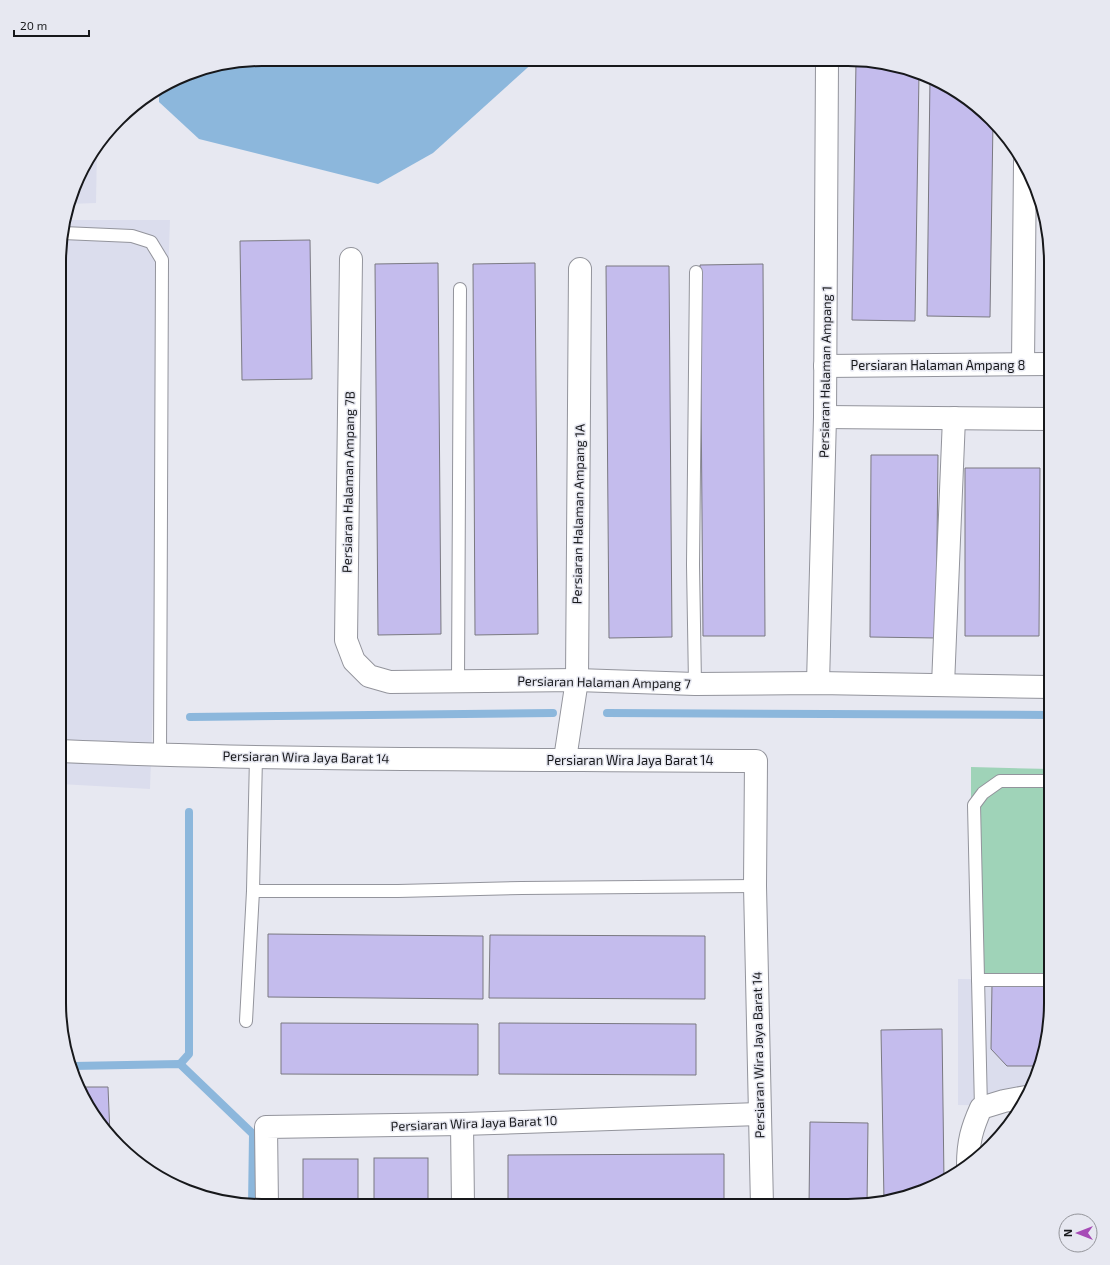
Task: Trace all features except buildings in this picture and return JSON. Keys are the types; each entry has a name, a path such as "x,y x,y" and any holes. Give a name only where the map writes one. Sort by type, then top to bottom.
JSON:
{"street":[{"name":"Persiaran Halaman Ampang 1","path":"818,683 825,417 827,66"},
{"path":"1023,364 1025,177"},
{"name":"Persiaran Halaman Ampang 7B","path":"351,259 346,640 354,661 369,676 390,682"},
{"name":"Persiaran Halaman Ampang 1A","path":"566,759 577,680 580,269"},
{"name":"Persiaran Halaman Ampang 8","path":"825,366 1044,364"},
{"path":"825,417 1044,419"},
{"path":"942,685 954,418"},
{"name":"Persiaran Halaman Ampang 7","path":"390,682 577,680 696,684 818,683 1044,687"},
{"name":"Persiaran Wira Jaya Barat 14","path":"66,751 256,757 756,761 755,886 762,1199"},
{"path":"968,1158 972,1127 981,1108 1004,1100 1020,1098"},
{"name":"Persiaran Wira Jaya Barat 10","path":"267,1199 266,1127 462,1124 759,1114"},
{"path":"462,1124 463,1199"}],"lane":[{"path":"68,233 132,236 151,242 162,260 160,755"},
{"path":"696,272 693,558 696,684"},
{"path":"458,681 460,289"},
{"path":"246,1021 253,891 256,757"},
{"path":"981,1108 974,805 983,793 1000,781 1044,781"},
{"path":"253,891 398,891 522,888 755,886"},
{"path":"978,980 1044,980"}],"shaded area":[{"path":"97,156 96,203 75,204 86,175"},
{"path":"71,220 170,220 150,789 66,784 66,249"},
{"path":"958,979 1044,980 1044,1016 1040,1042 1034,1066 1024,1090 1015,1106 958,1105"}],"green space":[{"path":"971,767 1044,769 1044,983 971,982"}],"water":[{"path":"249,66 529,66 433,153 378,184 199,139 159,102 159,95 175,86 199,76"}],"waterway":[{"path":"190,717 553,713"},
{"path":"607,713 1044,715"},
{"path":"180,1064 189,1054 189,812"},
{"path":"76,1066 180,1064 253,1134 252,1199"}]}
